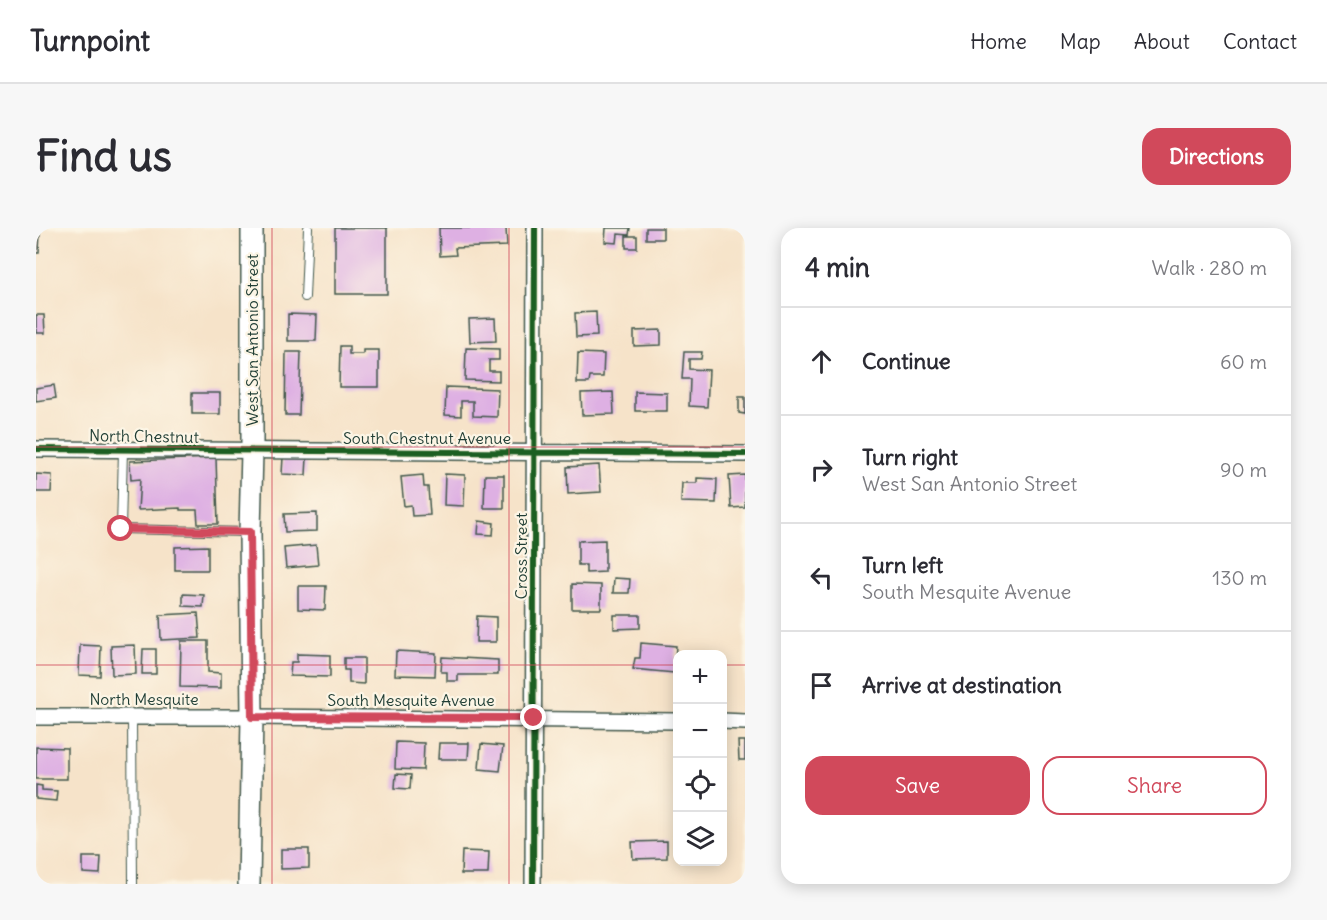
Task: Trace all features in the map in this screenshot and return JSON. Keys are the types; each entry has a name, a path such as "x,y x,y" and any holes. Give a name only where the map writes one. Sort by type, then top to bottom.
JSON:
{"main road":[{"name":"West San Antonio Street","path":"249,884 252,717 250,532 252,228"}],"street":[{"name":"Cross Street","path":"533,884 535,228"},
{"name":"North Chestnut","path":"36,449 252,451"},
{"name":"South Chestnut Avenue","path":"252,451 745,454"},
{"name":"North Mesquite","path":"36,717 252,717"},
{"name":"South Mesquite Avenue","path":"252,717 673,721"},
{"path":"727,721 745,722"}],"lane":[{"path":"305,297 308,228"},
{"path":"123,450 121,529 250,532"},
{"path":"132,717 133,884"}],"building":[{"path":"335,228 387,228 387,294 335,294"},
{"path":"439,228 506,228 507,246 455,248 456,255 440,256"},
{"path":"606,228 630,228 629,235 618,234 617,243 605,242"},
{"path":"646,228 663,228 663,239 646,239"},
{"path":"36,232 40,232 39,253 36,253"},
{"path":"626,236 637,236 637,248 626,248"},
{"path":"596,312 597,336 576,337 575,313"},
{"path":"288,314 317,315 316,341 288,341"},
{"path":"36,315 44,315 45,333 36,333"},
{"path":"495,318 496,341 470,342 469,319"},
{"path":"661,330 661,345 634,346 634,331"},
{"path":"340,346 349,346 349,354 363,354 363,350 379,350 379,387 339,387"},
{"path":"466,348 499,349 499,360 489,360 489,371 499,371 499,381 465,380"},
{"path":"286,352 301,352 299,415 285,415"},
{"path":"684,352 702,352 701,359 689,359 689,369 709,370 707,407 689,406 690,379 682,379"},
{"path":"578,353 604,354 603,377 590,377 589,383 577,383"},
{"path":"54,385 56,398 36,401 36,388"},
{"path":"446,387 498,389 497,417 473,416 473,401 461,401 461,416 445,415"},
{"path":"613,392 614,414 582,415 581,393"},
{"path":"635,392 667,393 667,411 635,411"},
{"path":"192,393 220,393 220,414 192,414"},
{"path":"739,397 745,397 745,414 739,413"},
{"path":"283,457 307,458 306,475 282,474"},
{"path":"216,458 218,524 198,524 197,510 180,510 180,508 138,510 140,479 131,480 130,461"},
{"path":"599,465 601,492 568,494 567,467"},
{"path":"36,474 52,475 51,492 36,492"},
{"path":"445,474 465,475 464,506 444,505"},
{"path":"423,475 424,487 428,487 430,515 412,516 411,505 404,506 401,477"},
{"path":"485,475 504,475 504,508 484,508"},
{"path":"745,475 745,507 731,508 729,476"},
{"path":"697,478 717,479 716,503 681,502 682,483 697,483"},
{"path":"317,513 317,531 285,532 284,514"},
{"path":"479,521 494,523 493,535 478,534"},
{"path":"605,540 605,572 586,573 586,565 578,565 578,541"},
{"path":"316,545 318,565 286,568 284,548"},
{"path":"208,546 208,570 175,570 175,547"},
{"path":"614,578 630,579 629,593 613,593"},
{"path":"572,584 601,585 601,609 572,609"},
{"path":"298,586 326,586 325,610 298,609"},
{"path":"183,594 204,595 203,607 183,606"},
{"path":"198,613 200,638 161,640 160,615"},
{"path":"614,615 640,615 640,628 614,629"},
{"path":"477,616 496,617 496,642 476,642"},
{"path":"181,641 208,641 208,672 221,673 221,688 180,687"},
{"path":"641,643 676,646 676,650 673,650 673,673 633,669 635,658 640,658"},
{"path":"80,645 101,646 100,676 79,675"},
{"path":"135,645 136,674 112,675 111,646"},
{"path":"143,649 156,649 156,674 142,674"},
{"path":"396,651 436,653 435,676 395,675"},
{"path":"297,654 330,655 330,677 290,676 291,662 297,662"},
{"path":"442,657 498,660 498,675 458,675 458,681 447,681 447,672 441,672"},
{"path":"344,658 364,658 364,684 349,683 349,670 344,670"},
{"path":"738,741 745,741 745,760 739,760"},
{"path":"396,742 424,743 423,770 395,769"},
{"path":"439,743 469,743 468,759 438,759"},
{"path":"481,744 503,746 500,771 479,769"},
{"path":"36,747 67,748 67,779 36,779"},
{"path":"396,774 411,775 410,789 395,788"},
{"path":"36,785 42,786 42,790 57,791 56,801 36,799"},
{"path":"667,841 667,858 633,859 632,842"},
{"path":"281,849 309,849 309,868 281,869"},
{"path":"462,851 489,852 488,874 461,874"},
{"path":"83,857 101,857 100,874 83,873"}],"cycle path":[{"path":"533,884 535,228"},
{"path":"36,449 745,454"}],"route":[{"path":"121,529 250,532 252,717 534,718"}]}
